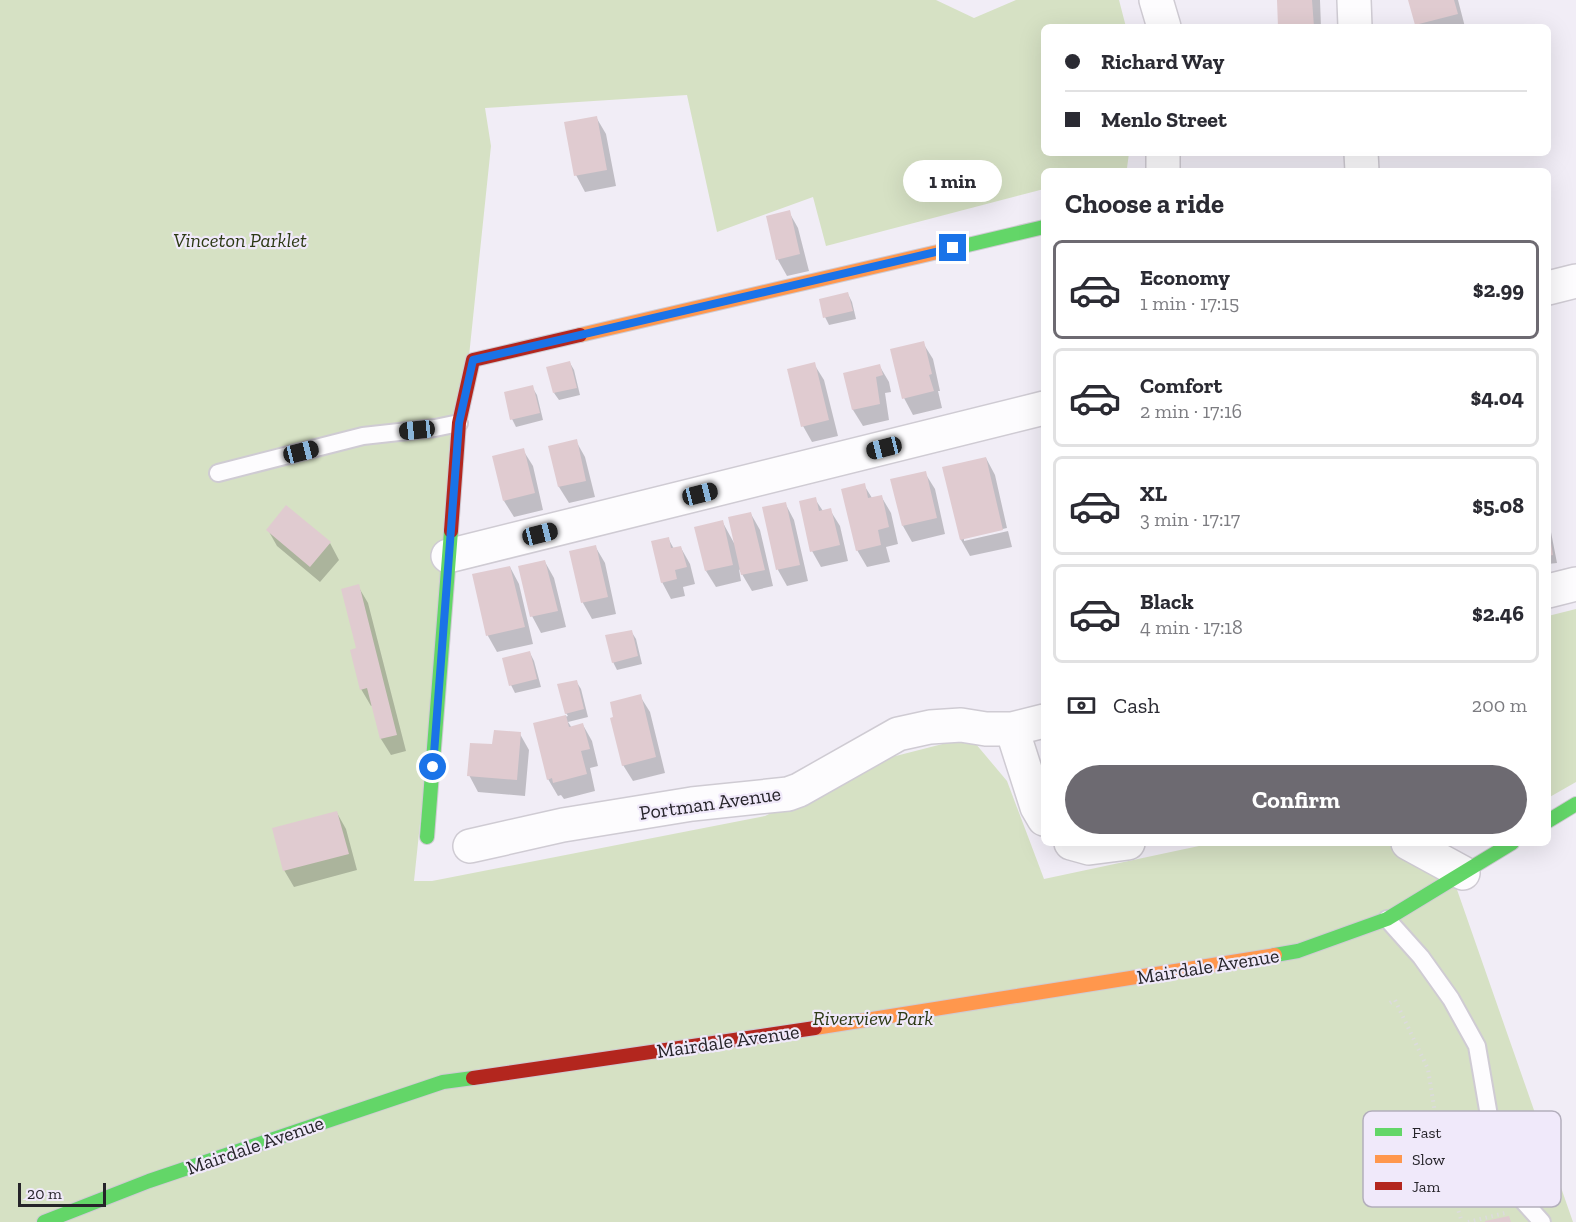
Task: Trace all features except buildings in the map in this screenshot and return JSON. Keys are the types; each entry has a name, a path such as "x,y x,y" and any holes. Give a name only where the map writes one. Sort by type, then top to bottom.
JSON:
{"street":[{"path":"1156,0 1163,24"},
{"path":"1354,0 1355,24"},
{"path":"427,837 459,423 473,360 1041,228"},
{"path":"1551,287 1576,281"},
{"path":"448,556 1041,409"},
{"path":"1551,590 1576,584"},
{"name":"Portman Avenue","path":"470,846 574,823 692,804 788,794 898,734 930,726 961,725 986,729 1012,729 1041,723"},
{"path":"1012,729 1041,814"},
{"path":"1551,819 1576,804"},
{"path":"1082,846 1089,848 1105,846"},
{"path":"1414,846 1463,873"},
{"name":"Mairdale Avenue","path":"44,1222 149,1181 443,1082 852,1023 1298,951 1387,919 1507,846"}],"lane":[{"path":"218,473 363,436 459,423"},
{"path":"1387,919 1421,957 1451,999 1477,1046 1489,1111"},
{"path":"1529,1207 1542,1222"}],"path":[{"path":"1390,1003 1395,1000 1428,1069 1435,1111"},
{"path":"1457,1207 1462,1222"},
{"path":"1468,1222 1508,1213 1511,1215"}],"green space":[{"path":"0,0 936,0 974,18 1016,0 1119,0 1125,24 1041,24 1041,156 1129,156 1127,168 1041,168 1041,190 826,246 813,197 717,232 687,95 485,108 491,146 414,881 432,881 765,816 880,760 970,737 1007,781 1044,879 1199,846 1395,846 1447,861 1534,1111 1363,1111 1363,1207 1561,1207 1561,1188 1573,1222 0,1222"},
{"path":"1576,609 1576,782 1551,796 1551,615"}],"traffic: fast":[{"path":"942,251 1041,228"},
{"path":"427,837 451,531"},
{"path":"1551,819 1576,804"},
{"path":"1275,955 1298,951 1387,919 1507,846"},
{"path":"44,1222 149,1181 443,1082 473,1078"}],"traffic: slow":[{"path":"580,335 942,251"},
{"path":"815,1028 1275,955"}],"traffic: jam":[{"path":"451,531 459,423 473,360 580,335"},
{"path":"473,1078 815,1028"}],"route":[{"path":"433,767 459,423 473,360 953,248"}],"park label":[{"name":"Vinceton Parklet","path":"240,240"},
{"name":"Riverview Park","path":"873,1018"}]}
